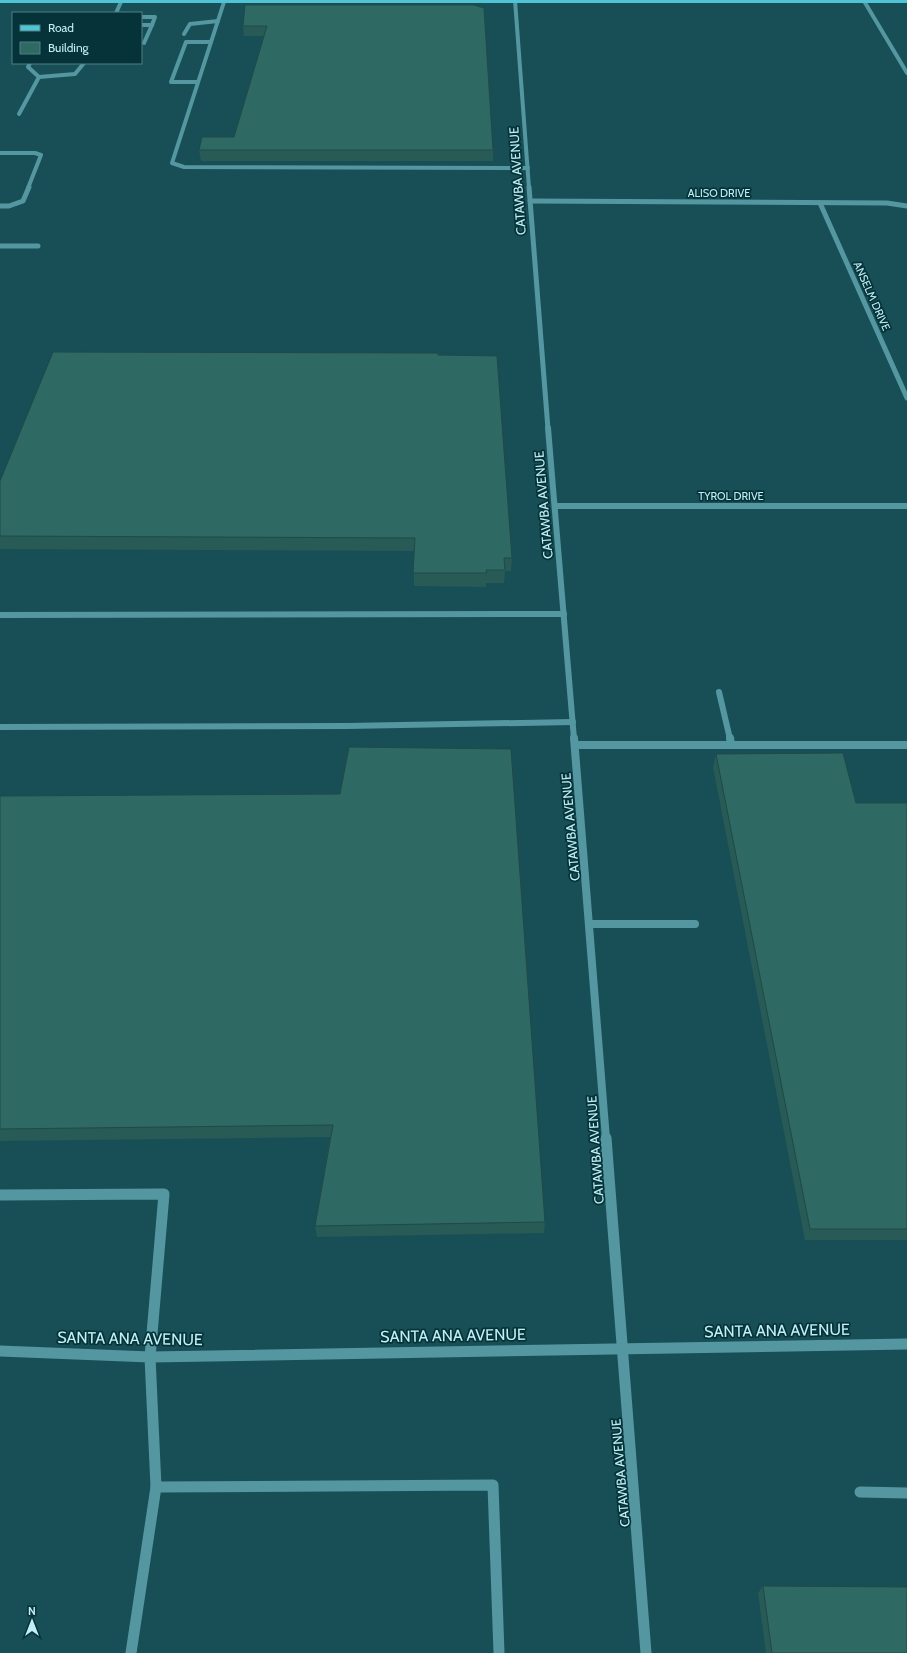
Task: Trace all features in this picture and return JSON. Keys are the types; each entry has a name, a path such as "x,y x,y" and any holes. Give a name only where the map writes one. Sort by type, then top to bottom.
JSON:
{"main road":[{"path":"0,1 907,1"}],"street":[{"name":"CATAWBA AVENUE","path":"515,1 541,348 556,506 590,924 646,1653"},
{"path":"864,1 907,73"},
{"path":"117,12 122,2"},
{"path":"224,2 172,162 184,167 528,168"},
{"path":"142,17 155,17 144,43"},
{"path":"184,34 190,24 218,21"},
{"path":"142,25 152,25"},
{"path":"198,82 171,82 186,42 212,42"},
{"path":"30,64 28,67 39,77 75,74 83,64"},
{"path":"19,114 39,77"},
{"path":"0,153 35,153 41,155 23,201 9,206 0,206"},
{"name":"ALISO DRIVE","path":"530,201 887,203 907,206"},
{"name":"ANSELM DRIVE","path":"820,203 907,398"},
{"path":"0,246 38,246"},
{"name":"TYROL DRIVE","path":"556,506 907,506"},
{"path":"0,615 564,614"},
{"path":"719,692 731,744"},
{"path":"0,727 347,726 573,722"},
{"path":"575,745 907,745"},
{"path":"590,924 695,924"},
{"path":"0,1195 164,1194 150,1357 156,1487 131,1653"},
{"name":"SANTA ANA AVENUE","path":"0,1351 150,1357 907,1344"},
{"path":"156,1487 493,1485 499,1653"},
{"path":"860,1492 907,1493"}],"building":[{"path":"245,5 474,5 484,8 493,150 199,150 202,137 234,137 267,26 243,26"},
{"path":"53,352 438,353 438,355 497,356 512,558 504,558 505,570 486,570 487,573 413,573 415,538 0,536 0,481"},
{"path":"349,747 511,749 545,1222 315,1226 333,1125 0,1129 0,796 340,794"},
{"path":"843,753 856,803 907,803 907,1229 810,1229 716,754"},
{"path":"763,1586 907,1587 907,1653 772,1653"}]}
